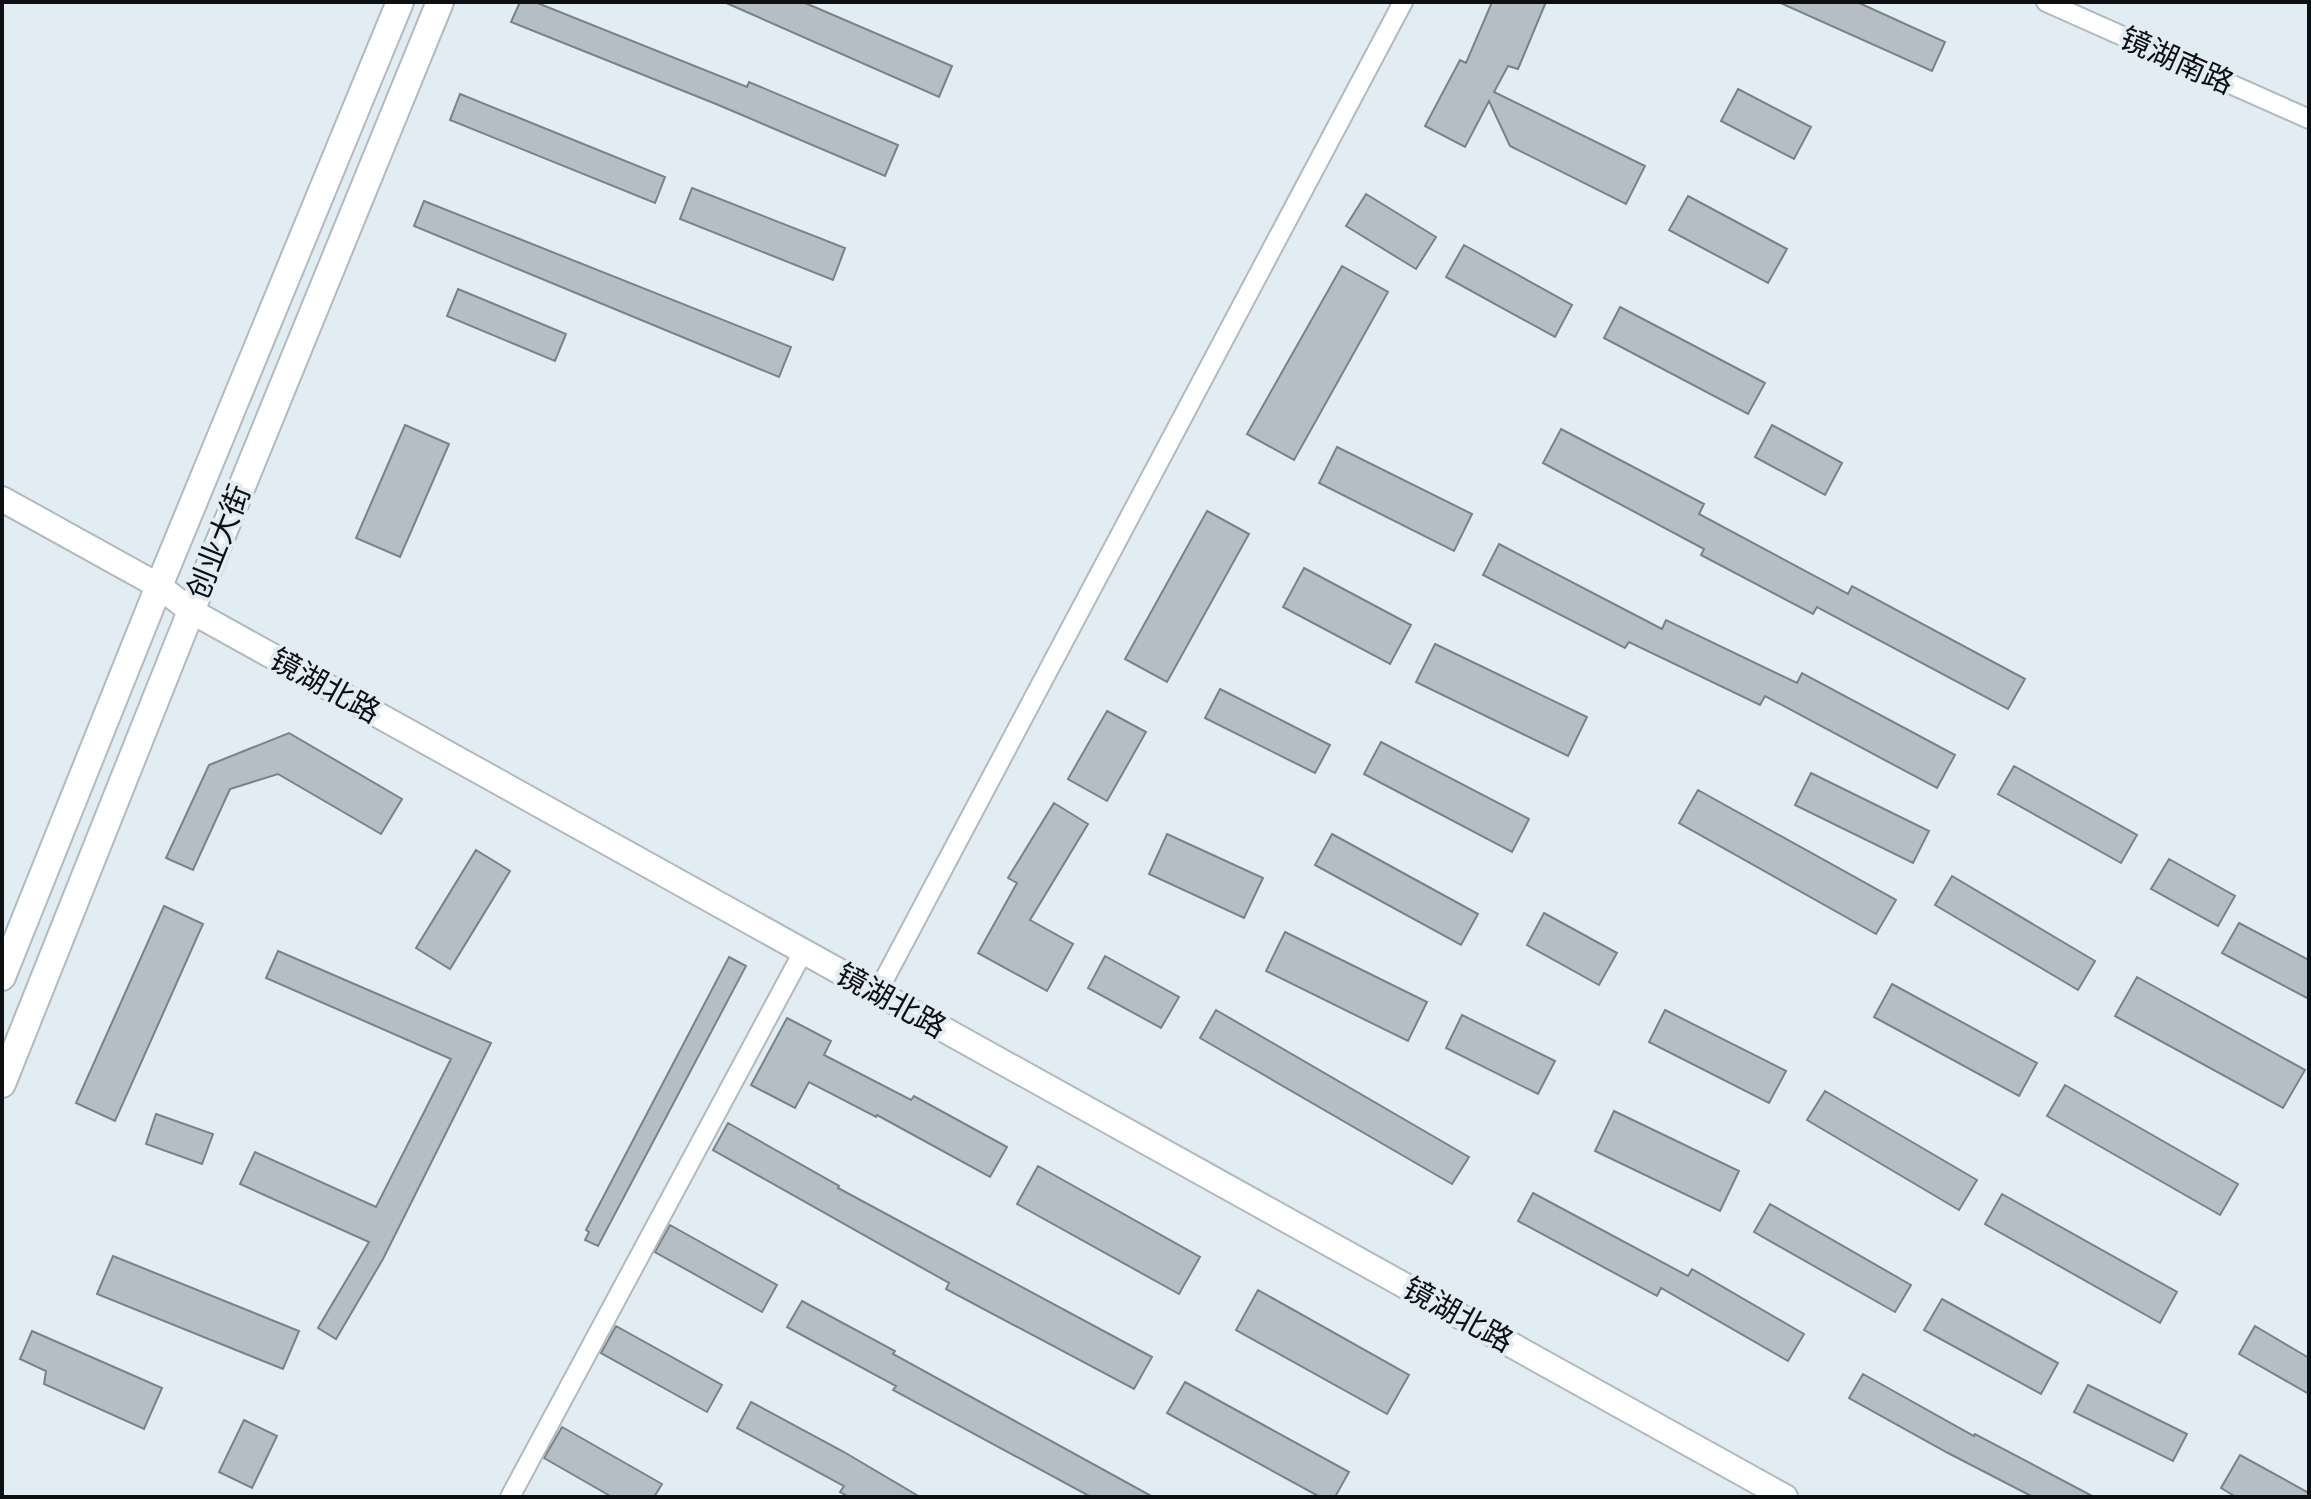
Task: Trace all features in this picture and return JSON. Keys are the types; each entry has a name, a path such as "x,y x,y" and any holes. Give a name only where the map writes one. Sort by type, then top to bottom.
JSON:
{"main road":[{"name":"创业大街","path":"2,977 159,586 400,2"},
{"name":"创业大街","path":"2,1084 440,2"}],"street":[{"path":"877,993 1403,2"},
{"name":"镜湖南路","path":"2046,2 2309,119"},
{"name":"镜湖北路","path":"2,499 159,586 191,611 1785,1497"},
{"path":"510,1497 803,952"}],"building":[{"path":"520,2 535,2 747,87 749,82 898,145 885,176 511,22"},
{"path":"724,2 803,2 952,66 939,97"},
{"path":"1492,2 1546,2 1518,69 1508,66 1494,92 1645,166 1626,204 1510,146 1489,101 1465,147 1425,126 1460,60 1466,63"},
{"path":"1778,2 1857,2 1945,42 1932,71"},
{"path":"1738,89 1811,127 1794,159 1721,121"},
{"path":"460,94 665,177 655,203 450,120"},
{"path":"692,188 845,248 833,280 680,219"},
{"path":"1366,194 1436,237 1416,269 1346,226"},
{"path":"1688,196 1787,249 1768,283 1669,230"},
{"path":"424,201 791,347 779,377 414,226"},
{"path":"1464,245 1572,305 1555,337 1446,277"},
{"path":"1342,266 1388,292 1294,460 1247,434"},
{"path":"458,289 566,334 555,361 447,316"},
{"path":"1620,307 1765,383 1748,414 1604,338"},
{"path":"405,425 449,444 400,557 356,538"},
{"path":"1772,425 1842,463 1825,495 1755,457"},
{"path":"1561,429 1704,504 1699,514 1848,594 1852,586 2025,679 2008,709 1817,607 1813,614 1701,555 1704,549 1543,463"},
{"path":"1337,447 1472,514 1454,551 1319,483"},
{"path":"1207,511 1249,534 1167,682 1125,659"},
{"path":"1499,544 1662,629 1666,620 1797,683 1802,673 1955,755 1937,788 1765,696 1760,705 1629,642 1625,648 1483,575"},
{"path":"1304,568 1411,625 1390,664 1283,607"},
{"path":"1435,644 1587,717 1568,756 1416,682"},
{"path":"1220,689 1330,745 1315,773 1205,718"},
{"path":"1107,711 1146,732 1107,801 1068,779"},
{"path":"289,733 402,799 381,834 278,774 230,789 193,870 166,858 209,765"},
{"path":"1381,742 1529,819 1512,852 1364,774"},
{"path":"2014,766 2137,835 2121,863 1998,794"},
{"path":"1811,773 1929,831 1913,863 1795,805"},
{"path":"1698,790 1896,900 1876,934 1679,823"},
{"path":"1054,803 1088,824 1030,920 1073,944 1047,991 978,953 1017,883 1008,878"},
{"path":"1167,834 1263,878 1244,918 1149,874"},
{"path":"1332,834 1478,914 1461,945 1315,865"},
{"path":"476,850 510,871 450,969 416,948"},
{"path":"2169,859 2235,896 2218,926 2151,889"},
{"path":"1952,876 2095,961 2078,990 1935,905"},
{"path":"164,906 203,924 115,1121 76,1103"},
{"path":"1544,913 1617,953 1599,985 1527,945"},
{"path":"2239,923 2309,960 2309,999 2222,953"},
{"path":"1285,932 1427,1002 1408,1041 1266,971"},
{"path":"278,951 491,1043 383,1259 336,1339 318,1328 369,1242 240,1184 255,1152 376,1207 451,1059 266,978"},
{"path":"1105,956 1179,997 1161,1028 1088,988"},
{"path":"729,957 746,966 598,1246 585,1240 589,1232 586,1230"},
{"path":"2137,977 2305,1070 2283,1108 2115,1016"},
{"path":"1892,984 2037,1063 2019,1096 1874,1017"},
{"path":"1216,1010 1469,1157 1452,1184 1200,1038"},
{"path":"1665,1010 1786,1071 1769,1103 1649,1042"},
{"path":"1462,1015 1555,1061 1538,1094 1446,1048"},
{"path":"787,1018 831,1041 824,1055 911,1100 914,1096 1007,1147 990,1177 809,1082 795,1108 751,1085"},
{"path":"2065,1085 2238,1184 2220,1215 2047,1116"},
{"path":"1825,1091 1977,1180 1959,1210 1807,1120"},
{"path":"1614,1111 1739,1171 1720,1211 1595,1151"},
{"path":"156,1114 213,1134 202,1164 146,1144"},
{"path":"728,1123 838,1188 1152,1357 1134,1389 946,1289 949,1283 713,1150"},
{"path":"1038,1166 1200,1257 1179,1294 1017,1204"},
{"path":"1533,1193 1688,1276 1692,1269 1804,1334 1788,1361 1661,1288 1657,1296 1518,1221"},
{"path":"2002,1194 2177,1292 2160,1323 1985,1224"},
{"path":"1770,1204 1911,1285 1895,1312 1754,1232"},
{"path":"670,1225 777,1285 762,1312 655,1252"},
{"path":"113,1256 299,1331 283,1369 97,1294"},
{"path":"1258,1290 1409,1375 1387,1414 1236,1330"},
{"path":"1942,1299 2058,1363 2041,1394 1924,1330"},
{"path":"802,1301 1153,1497 1091,1497 893,1390 896,1386 787,1327"},
{"path":"616,1326 722,1385 707,1412 601,1353"},
{"path":"2255,1326 2309,1358 2309,1394 2239,1354"},
{"path":"32,1331 162,1388 144,1429 44,1384 46,1371 20,1359"},
{"path":"1863,1374 1974,1436 2094,1497 2033,1497 1948,1453 1849,1398"},
{"path":"1185,1382 1349,1472 1335,1497 1320,1497 1167,1413"},
{"path":"2088,1385 2187,1434 2173,1461 2074,1412"},
{"path":"751,1402 920,1497 849,1497 840,1492 844,1486 737,1428"},
{"path":"244,1420 277,1436 252,1488 219,1472"},
{"path":"562,1427 662,1484 654,1497 612,1497 544,1458"},
{"path":"2240,1455 2309,1493 2309,1497 2236,1497 2221,1488"}]}
